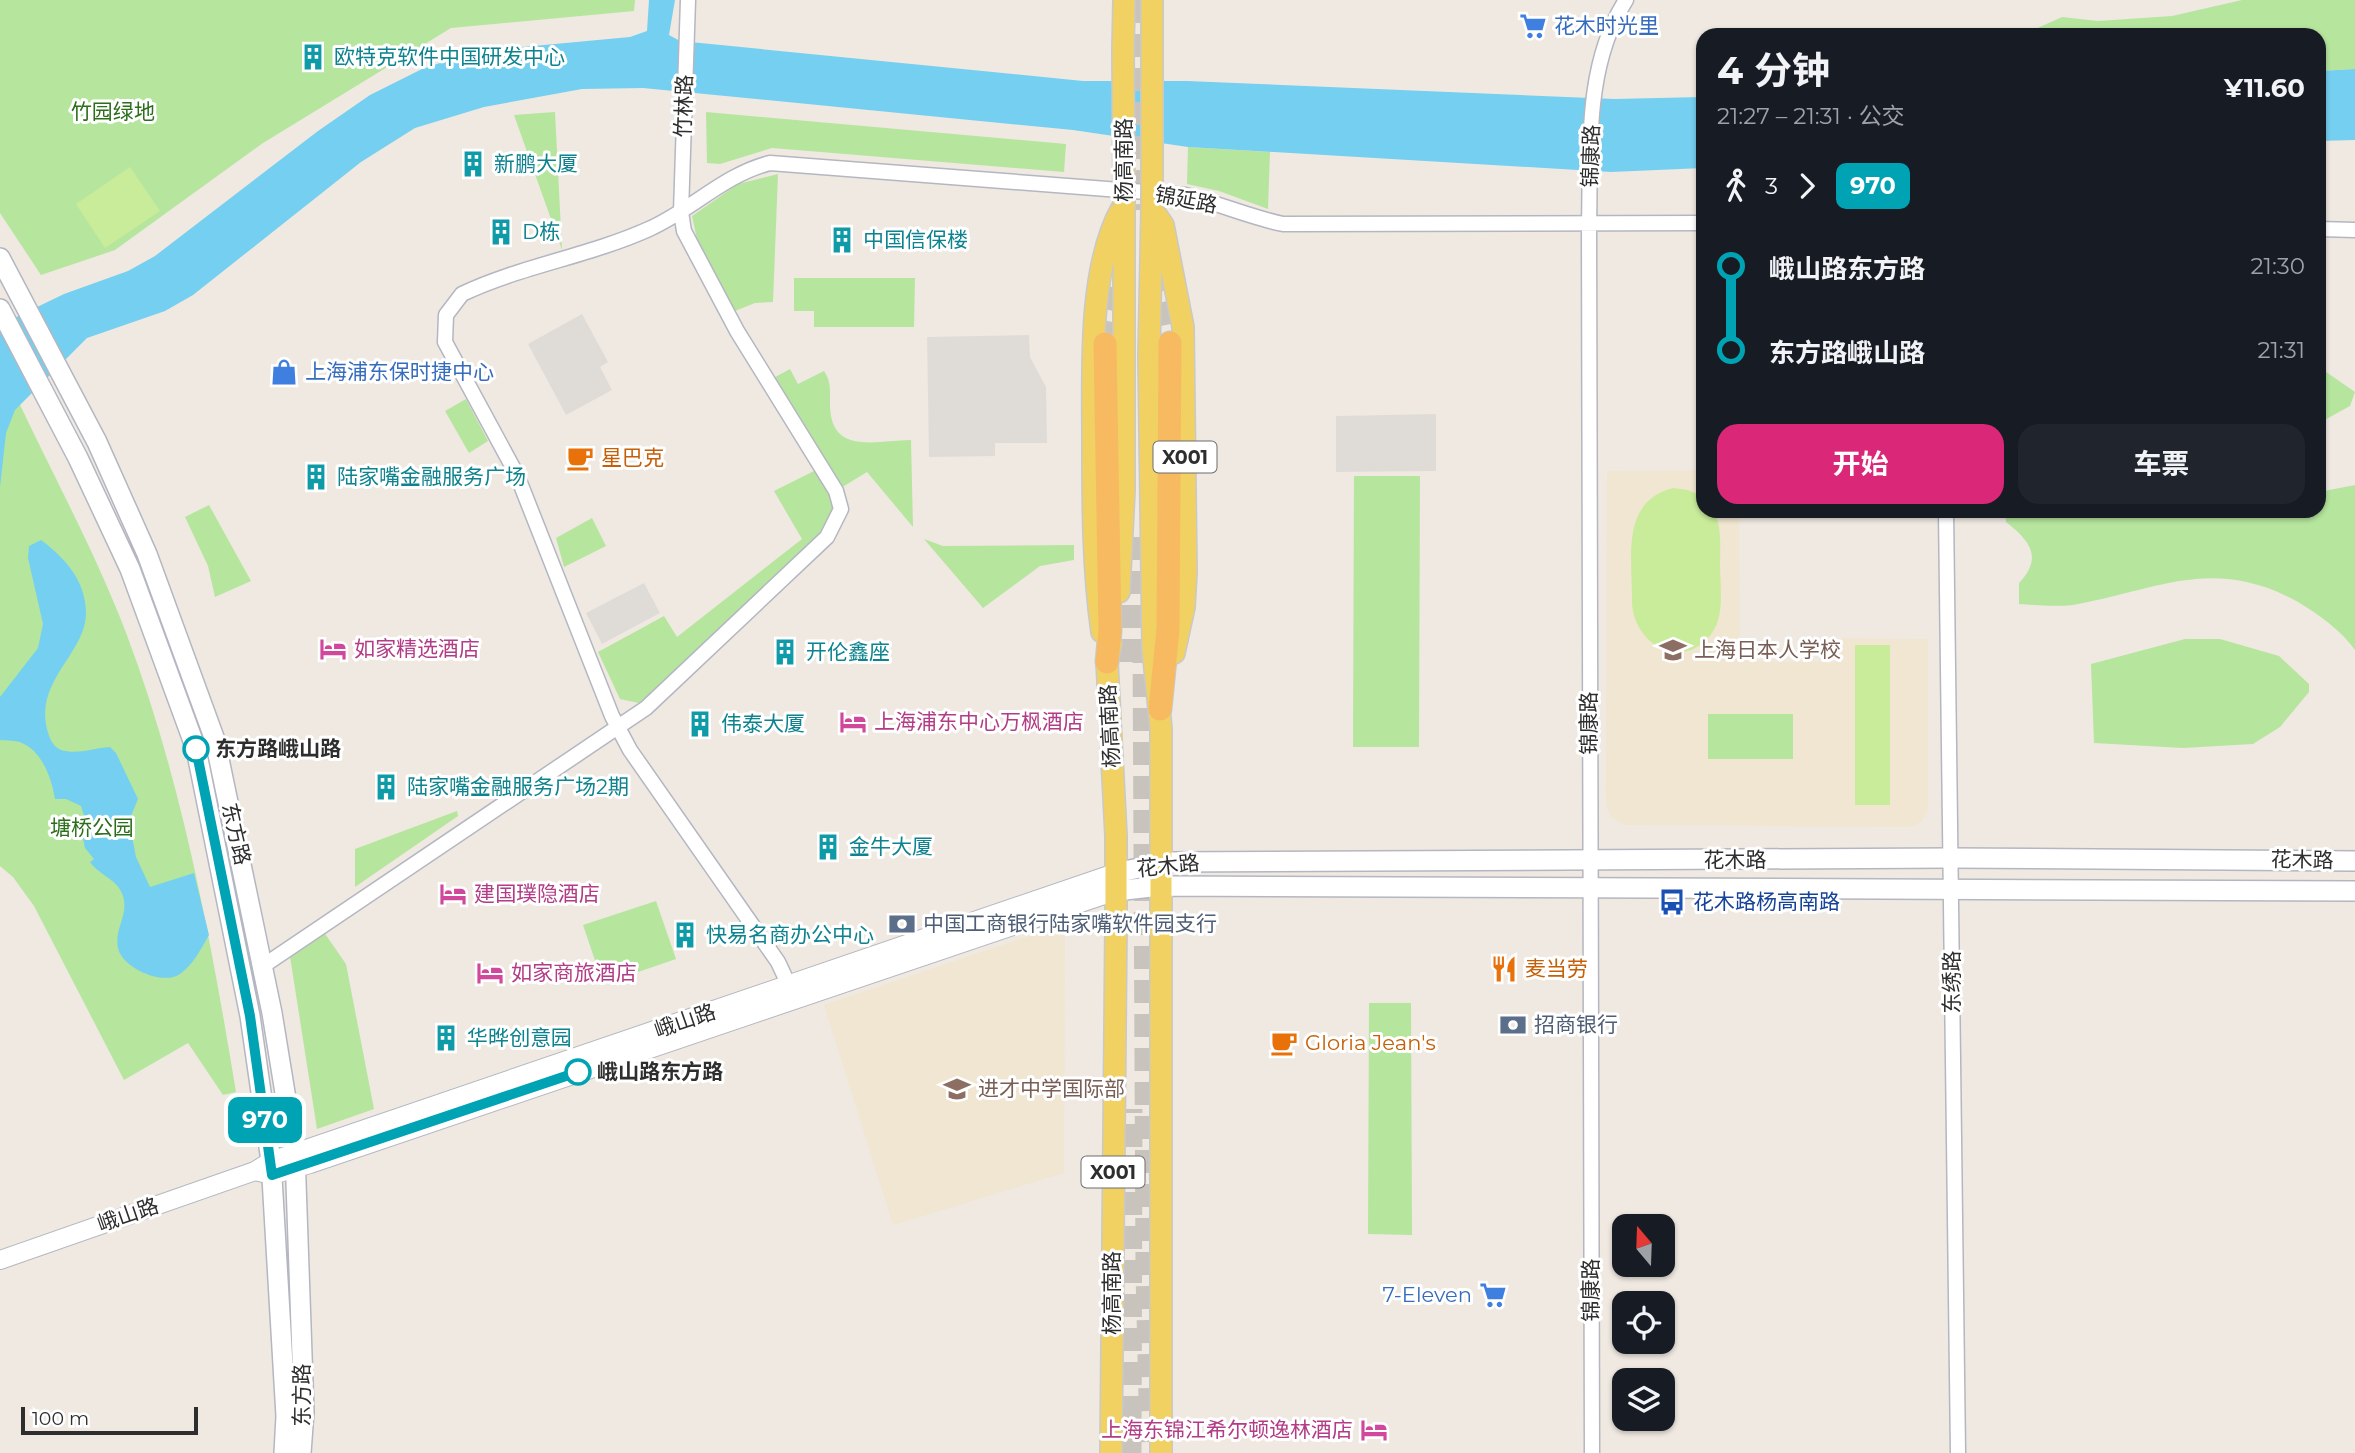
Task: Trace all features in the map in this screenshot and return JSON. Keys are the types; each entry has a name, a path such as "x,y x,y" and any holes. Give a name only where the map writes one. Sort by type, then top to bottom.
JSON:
{"highway":[{"path":"1160,709 1168,629 1170,343"},
{"path":"1105,344 1110,631 1107,662"}],"main road":[{"name":"杨高南路","path":"1111,1453 1116,882 1107,662 1118,605 1124,490 1124,0"},
{"name":"杨高南路","path":"1152,0 1150,357 1153,649 1160,709 1161,1453"},
{"name":"X001","path":"1107,662 1093,568 1093,328 1111,229 1124,206"},
{"name":"X001","path":"1152,208 1163,225 1183,327 1186,572 1184,607 1173,668 1160,709"},
{"name":"东方路","path":"0,258 97,442 147,554 215,740 263,967 296,1161 304,1412 301,1453"},
{"name":"东方路","path":"0,309 78,458 140,594 196,749 250,1016 266,1169 286,1416 284,1453"},
{"path":"2335,860 2355,848"},
{"name":"花木路","path":"1116,882 1160,864 1950,858 2355,861"},
{"name":"花木路","path":"1116,882 1160,886 1952,887 2355,891"}],"street":[{"name":"竹林路","path":"618,729 646,708 813,553 835,526 841,509 836,491 737,331 690,246 681,212 688,0"},
{"name":"锦康路","path":"1592,1453 1588,224 1592,103 1605,44 1626,0"},
{"name":"锦延路","path":"792,992 778,962 618,729 532,509 510,461 451,355 444,327 446,315 462,294 648,230 681,212 732,176 770,163 1185,195 1212,202 1249,217 1283,225 1696,223"},
{"path":"2326,229 2355,230"},
{"name":"东绣路","path":"1946,518 1958,1453"},
{"path":"263,967 618,729"},
{"name":"峨山路","path":"0,1260 1116,882"}],"shaded area":[{"path":"582,314 608,362 600,367 612,390 566,415 528,344"},
{"path":"1029,335 1030,357 1046,387 1047,443 995,443 995,456 929,457 927,337"},
{"path":"1436,414 1436,471 1336,472 1336,416"},
{"name":"上海日本人学校","path":"1696,470 1696,518 1739,518 1740,661 1841,662 1842,638 1928,639 1928,810 1922,821 1912,827 1625,825 1611,817 1606,805 1607,471"},
{"path":"644,583 660,613 602,644 586,613"},
{"name":"进才中学国际部","path":"1065,924 1064,1173 893,1225 824,1005"}],"green space":[{"name":"竹园绿地","path":"0,0 635,0 634,11 451,28 263,143 115,250 41,275 0,213"},
{"path":"2242,0 2355,0 2355,69 2326,71 2326,28 2038,28 2062,17 2098,21 2172,16"},
{"path":"555,112 562,250 514,115"},
{"path":"706,112 1066,144 1064,172 772,148 720,164 707,163"},
{"path":"1188,147 1270,152 1268,209 1219,191 1187,184"},
{"path":"130,167 160,211 105,248 76,204"},
{"path":"778,174 773,302 755,303 735,311 698,244 692,216 738,184"},
{"path":"794,278 915,278 914,327 814,327 814,311 794,311"},
{"name":"塘桥公园","path":"0,361 111,595 145,686 163,743 192,858 236,1092 223,1095 188,1043 124,1080 34,906 13,877 0,866"},
{"path":"790,369 798,384 824,371 830,386 832,419 845,438 868,442 911,440 913,527 867,472 836,491 768,381"},
{"path":"2326,372 2355,392 2350,406 2326,419"},
{"path":"466,399 488,441 469,453 445,411"},
{"path":"816,470 834,502 831,524 796,562 639,703 620,699 598,652 664,616 677,637 802,539 774,491"},
{"path":"1354,476 1420,476 1419,747 1353,747"},
{"path":"2355,485 2355,650 2329,623 2298,602 2267,588 2239,581 2212,578 2186,580 2073,605 2019,604 2019,583 2027,574 2032,557 2027,542 2006,522 2006,518 2326,518 2326,491"},
{"path":"1673,488 1696,493 1696,518 1716,518 1718,524 1721,590 1719,618 1712,633 1701,645 1688,651 1675,652 1651,642 1635,619 1631,569 1633,535 1644,506 1656,495"},
{"path":"209,505 251,581 215,597 208,566 185,517"},
{"path":"592,518 606,546 564,567 556,538"},
{"path":"924,539 943,546 1074,545 1074,560 1040,566 983,608"},
{"path":"2185,639 2220,639 2279,656 2309,684 2309,692 2280,727 2253,744 2183,748 2094,743 2091,664"},
{"path":"1855,645 1890,645 1890,805 1855,805"},
{"path":"1708,714 1793,714 1793,759 1708,759"},
{"path":"457,811 458,816 355,887 355,849"},
{"path":"656,901 676,959 603,984 583,925"},
{"path":"321,928 346,964 374,1109 317,1129 289,950"},
{"path":"1369,1003 1411,1003 1412,1235 1368,1234"}],"water":[{"path":"649,0 675,0 669,35 680,41 1083,81 1187,81 1614,99 1696,97 1696,168 1611,172 1188,147 1073,130 643,88 582,89 484,107 415,128 361,162 193,295 165,311 87,338 15,410 6,433 0,487 0,325 64,294 128,271 155,256 318,131 370,95 422,69 512,48 630,37 647,31"},
{"path":"2355,69 2355,140 2326,141 2326,71"},
{"path":"41,540 59,555 73,572 82,591 86,614 78,642 48,696 45,712 50,738 61,750 79,752 110,747 116,753 138,799 129,821 136,857 150,887 194,873 209,935 189,966 173,977 164,978 144,973 121,955 117,941 124,909 123,896 117,885 90,862 94,859 85,848 80,825 86,822 81,806 66,799 55,799 45,767 29,747 17,741 0,740 0,697 38,648 43,624 28,558 29,546"}],"tunnel":[{"path":"1139,0 1142,210"},
{"path":"1155,269 1170,343"},
{"path":"1105,344 1120,275"},
{"path":"1131,532 1131,662"},
{"path":"1144,640 1147,1272 1151,1442"},
{"path":"1130,1453 1131,1109"}],"bus line":[{"name":"970","path":"196,749 250,1016 272,1175 578,1072"}],"place":[{"name":"花木时光里","path":"1533,26"},
{"name":"欧特克软件中国研发中心","path":"313,57"},
{"name":"新鹏大厦","path":"473,164"},
{"name":"D栋","path":"501,232"},
{"name":"中国信保楼","path":"842,240"},
{"name":"上海浦东保时捷中心","path":"284,372"},
{"name":"星巴克","path":"580,458"},
{"name":"陆家嘴金融服务广场","path":"316,477"},
{"name":"如家精选酒店","path":"333,649"},
{"name":"上海日本人学校","path":"1673,650"},
{"name":"开伦鑫座","path":"785,652"},
{"name":"上海浦东中心万枫酒店","path":"853,722"},
{"name":"伟泰大厦","path":"700,724"},
{"name":"东方路峨山路","path":"196,749"},
{"name":"陆家嘴金融服务广场2期","path":"386,787"},
{"name":"金牛大厦","path":"828,847"},
{"name":"建国璞隐酒店","path":"453,894"},
{"name":"花木路杨高南路","path":"1672,902"},
{"name":"中国工商银行陆家嘴软件园支行","path":"902,924"},
{"name":"快易名商办公中心","path":"685,935"},
{"name":"麦当劳","path":"1504,969"},
{"name":"如家商旅酒店","path":"490,973"},
{"name":"招商银行","path":"1513,1025"},
{"name":"华晔创意园","path":"446,1038"},
{"name":"Gloria Jean's","path":"1284,1043"},
{"name":"峨山路东方路","path":"578,1072"},
{"name":"进才中学国际部","path":"957,1089"},
{"name":"7-Eleven","path":"1493,1295"},
{"name":"上海东锦江希尔顿逸林酒店","path":"1374,1430"}]}
